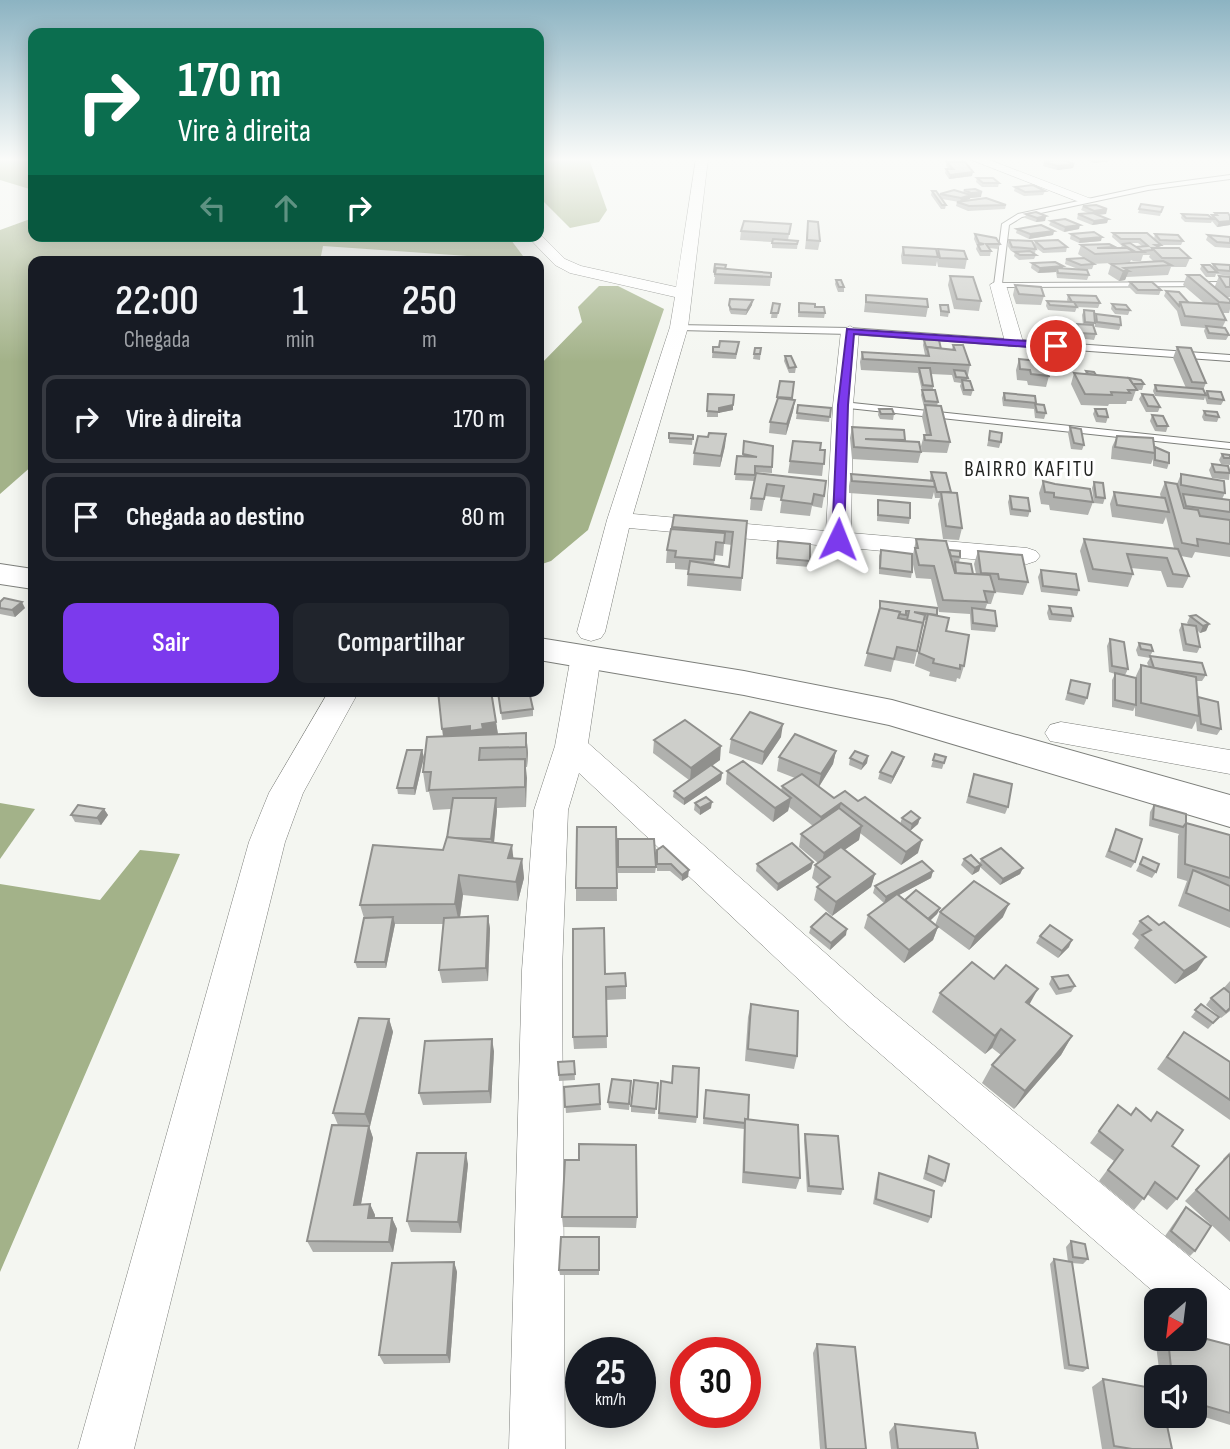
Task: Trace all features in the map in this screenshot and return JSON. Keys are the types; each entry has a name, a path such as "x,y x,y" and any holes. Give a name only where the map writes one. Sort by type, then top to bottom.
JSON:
{"main road":[{"path":"0,556 28,560"},
{"path":"0,574 28,578"},
{"path":"544,628 589,644 892,713 1230,811"},
{"path":"544,648 589,644 762,664 1061,733 1230,785"}],"street":[{"path":"537,1449 542,970 551,810 571,746 589,644 619,520 679,327 693,227"},
{"path":"540,242 560,262 576,270 685,294"},
{"path":"998,285 1014,342"},
{"path":"838,539 843,405 850,331"},
{"path":"619,520 1027,556"},
{"path":"106,1449 267,842 286,793 341,697"},
{"path":"1061,733 1230,762"},
{"path":"571,746 860,1010 1230,1324"}],"lane":[{"path":"1006,227 998,285 1230,284"},
{"path":"679,327 850,331 1230,358"},
{"path":"843,405 1230,446"}],"shaded area":[{"path":"9,227 28,227 28,242 512,242 523,256 468,256 323,246 321,256 28,256 28,469 0,494 0,230"},
{"path":"599,286 618,286 664,309 588,530 551,561 544,563 544,361 582,322 578,307"},
{"path":"0,803 35,809 0,859"},
{"path":"140,850 180,854 0,1272 0,884 100,900"}],"building":[{"path":"742,227 790,227 789,234 741,231"},
{"path":"808,227 818,227 820,241 807,240"},
{"path":"1045,227 1054,231 1030,234 1017,229"},
{"path":"1094,232 1102,237 1080,239 1071,234"},
{"path":"1113,233 1147,233 1161,245 1155,245 1160,248 1142,251 1135,247 1148,246 1140,239 1121,239"},
{"path":"975,234 996,238 1000,244 986,244 991,251 981,251 978,245 984,244 979,243"},
{"path":"1155,234 1178,235 1183,241 1160,240"},
{"path":"1208,235 1230,237 1230,243 1217,242"},
{"path":"773,239 798,241 797,244 772,243"},
{"path":"1009,240 1032,241 1036,249 1012,247"},
{"path":"1058,240 1067,247 1044,249 1035,241"},
{"path":"1130,243 1144,252 1136,252 1122,244"},
{"path":"1109,244 1115,247 1097,248 1127,248 1134,252 1095,254 1081,245"},
{"path":"903,247 936,249 938,257 904,255"},
{"path":"1152,248 1179,248 1190,258 1162,258"},
{"path":"938,249 964,251 967,259 940,258"},
{"path":"1030,251 1036,255 1020,255 1015,252"},
{"path":"1084,258 1094,264 1081,265 1066,259"},
{"path":"1163,261 1171,265 1124,268 1129,271 1123,271 1111,264"},
{"path":"1055,262 1063,266 1040,268 1032,263"},
{"path":"715,264 726,265 725,269 716,268 715,273"},
{"path":"1213,264 1230,265 1230,271 1218,270"},
{"path":"1202,265 1210,265 1217,272 1208,272"},
{"path":"716,268 771,273 771,277 715,274"},
{"path":"1057,268 1087,270 1089,275 1058,273"},
{"path":"1187,275 1200,275 1230,300 1230,303 1219,302"},
{"path":"950,276 973,277 981,301 957,299"},
{"path":"1219,276 1230,277 1230,287 1226,287"},
{"path":"836,280 841,280 844,287 839,287"},
{"path":"1130,282 1152,282 1161,290 1138,290"},
{"path":"1015,285 1041,287 1044,296 1019,294"},
{"path":"1166,291 1179,292 1189,303 1180,302 1179,306"},
{"path":"866,295 927,299 928,307 866,302"},
{"path":"1068,295 1096,296 1100,303 1072,302"},
{"path":"730,299 753,300 747,310 731,309"},
{"path":"1047,301 1074,302 1077,307 1050,305"},
{"path":"1180,302 1218,304 1226,320 1185,316"},
{"path":"773,303 780,304 778,313 771,313"},
{"path":"799,303 824,307 825,313 799,312"},
{"path":"1112,304 1126,305 1130,310 1116,309"},
{"path":"940,305 948,305 949,312 941,311"},
{"path":"1084,310 1094,311 1095,323 1085,322"},
{"path":"1096,314 1120,317 1121,325 1097,322"},
{"path":"1077,324 1093,325 1096,334 1079,333"},
{"path":"1206,326 1225,328 1229,335 1209,333"},
{"path":"924,340 939,340 941,349 927,347 927,350"},
{"path":"720,341 739,342 736,354 713,352 713,347 719,347"},
{"path":"953,345 963,345 970,365 863,359 862,352 929,356 927,347 955,350"},
{"path":"1177,347 1191,348 1206,383 1192,382"},
{"path":"755,348 761,348 760,354 754,354"},
{"path":"785,356 791,356 796,367 789,368"},
{"path":"1019,359 1047,362 1049,376 1031,374 1030,370 1020,369"},
{"path":"919,368 930,368 933,386 923,385"},
{"path":"954,370 965,371 968,378 956,377"},
{"path":"1074,373 1129,378 1137,390 1128,390 1130,393 1111,392 1112,395 1085,394"},
{"path":"1129,378 1141,380 1144,384 1133,384"},
{"path":"962,380 970,381 973,390 964,390"},
{"path":"780,381 794,382 792,398 777,397"},
{"path":"1155,385 1203,389 1206,395 1157,391"},
{"path":"922,390 935,390 938,402 925,401"},
{"path":"1207,391 1221,392 1224,400 1209,398"},
{"path":"1004,393 1035,396 1036,403 1005,400"},
{"path":"708,394 734,395 733,405 719,408 719,412 707,411"},
{"path":"1142,394 1153,395 1160,407 1148,406"},
{"path":"778,398 795,400 787,424 770,422"},
{"path":"1035,404 1044,405 1046,413 1037,412"},
{"path":"798,405 831,408 830,417 797,413"},
{"path":"925,405 941,406 950,442 925,440 924,435 931,435"},
{"path":"879,409 892,409 894,414 881,414"},
{"path":"1095,409 1106,409 1108,417 1098,416"},
{"path":"1204,411 1217,412 1219,417 1206,415"},
{"path":"1152,415 1163,416 1168,426 1157,426"},
{"path":"852,427 904,430 905,440 865,439 919,442 921,452 854,447"},
{"path":"1070,427 1081,429 1084,445 1074,443"},
{"path":"990,431 1002,433 1001,442 989,440"},
{"path":"669,433 693,435 693,439 669,438"},
{"path":"709,433 726,434 721,456 694,453 698,436 708,437"},
{"path":"1117,436 1153,438 1155,453 1115,447"},
{"path":"744,441 773,446 772,467 755,466 755,475 735,474 737,456 757,457 743,454"},
{"path":"793,441 821,443 820,450 825,450 824,464 790,461"},
{"path":"1155,447 1169,453 1169,463 1155,460"},
{"path":"1212,464 1228,466 1230,473 1215,472"},
{"path":"931,472 946,473 951,492 937,492"},
{"path":"756,473 826,481 824,496 814,494 812,504 781,500 784,486 767,484 764,499 751,498"},
{"path":"851,474 934,481 935,487 852,481"},
{"path":"1181,474 1224,481 1225,493 1181,485"},
{"path":"1043,481 1090,489 1093,502 1054,497 1054,493 1045,492"},
{"path":"1094,482 1103,483 1105,498 1096,497"},
{"path":"1165,482 1177,484 1184,508 1198,510 1200,516 1230,520 1230,544 1197,539 1198,546 1182,543"},
{"path":"941,492 957,493 962,528 946,526"},
{"path":"1114,492 1165,498 1169,512 1117,505"},
{"path":"1183,494 1230,500 1230,512 1186,506"},
{"path":"1010,496 1028,498 1030,511 1012,509"},
{"path":"878,500 910,503 910,518 878,515"},
{"path":"674,515 747,521 742,578 688,574 690,561 729,567 733,532 672,527"},
{"path":"671,529 725,533 724,543 716,542 714,560 675,557 676,551 667,550"},
{"path":"916,539 946,541 955,573 990,575 995,592 984,591 987,602 943,600 934,566 919,565"},
{"path":"1084,539 1178,549 1189,576 1173,574 1167,558 1127,554 1133,574 1093,569"},
{"path":"778,541 810,544 810,561 777,558"},
{"path":"881,550 912,554 912,572 880,568"},
{"path":"949,550 960,551 960,557 951,556"},
{"path":"978,551 1022,555 1028,582 999,579 998,574 981,573"},
{"path":"955,562 971,564 973,574 956,573"},
{"path":"1041,570 1076,574 1079,590 1043,586"},
{"path":"4,598 22,602 12,610 0,608 0,602"},
{"path":"880,601 937,608 937,615 914,612 925,615 922,628 923,623 907,620 909,611 906,611 906,615 880,608"},
{"path":"1049,606 1071,608 1073,616 1052,614"},
{"path":"880,608 900,612 898,618 923,623 917,651 897,647 894,659 867,653"},
{"path":"972,608 995,611 997,626 973,623"},
{"path":"928,614 949,618 946,631 969,635 964,666 960,665 960,669 933,663 934,659 919,653"},
{"path":"1196,615 1209,624 1203,626 1190,616"},
{"path":"1182,624 1196,626 1200,647 1186,644"},
{"path":"1110,639 1124,642 1128,669 1112,666"},
{"path":"1139,643 1151,645 1153,651 1141,649"},
{"path":"1150,656 1202,663 1206,675 1154,668"},
{"path":"1141,665 1196,677 1199,716 1141,703"},
{"path":"1115,673 1136,678 1136,705 1115,700"},
{"path":"1071,680 1090,684 1087,698 1068,693"},
{"path":"439,697 492,697 496,722 482,724 483,729 470,731 470,726 442,729"},
{"path":"499,697 530,697 533,709 501,713"},
{"path":"1198,697 1218,702 1221,729 1201,724"},
{"path":"750,712 783,724 764,752 731,739"},
{"path":"685,720 721,746 691,768 654,740"},
{"path":"526,733 526,747 480,748 479,760 525,759 525,787 429,790 431,772 423,772 427,737"},
{"path":"795,734 836,751 821,774 779,757"},
{"path":"407,750 422,750 414,788 397,788"},
{"path":"855,751 868,756 863,764 850,758"},
{"path":"892,752 904,757 893,777 880,772"},
{"path":"935,754 946,757 944,763 933,760"},
{"path":"743,761 791,798 775,808 727,771"},
{"path":"711,765 722,773 684,799 674,791"},
{"path":"802,774 834,798 845,791 858,801 865,797 922,840 906,852 841,803 821,817 782,786"},
{"path":"974,774 1012,784 1008,807 969,796"},
{"path":"706,797 712,802 700,808 695,803"},
{"path":"453,798 496,798 491,839 447,838"},
{"path":"78,805 104,809 97,818 71,815"},
{"path":"1154,805 1186,814 1186,823 1183,827 1153,819"},
{"path":"839,808 862,826 824,853 801,834"},
{"path":"911,811 920,818 912,824 902,818"},
{"path":"1186,823 1230,835 1230,878 1185,864"},
{"path":"577,827 616,827 617,888 576,888"},
{"path":"1116,829 1142,839 1135,862 1109,851"},
{"path":"447,837 512,845 508,858 522,859 516,882 459,875 455,904 360,905 373,845 443,850"},
{"path":"618,839 654,839 656,867 618,867"},
{"path":"792,843 813,862 778,884 757,864"},
{"path":"663,846 689,870 682,875 671,864 657,864 657,850"},
{"path":"841,847 875,874 836,902 817,887 830,877 815,865"},
{"path":"1001,848 1023,868 1003,879 981,859"},
{"path":"971,855 981,865 975,868 964,859"},
{"path":"1143,857 1159,864 1156,872 1140,864"},
{"path":"922,861 933,871 886,897 875,886"},
{"path":"1193,870 1230,886 1230,911 1186,893"},
{"path":"974,881 1009,904 975,937 940,912"},
{"path":"916,890 940,908 928,919 905,900"},
{"path":"897,894 938,927 909,950 868,915"},
{"path":"826,913 847,929 831,943 811,927"},
{"path":"488,916 486,968 439,970 444,918"},
{"path":"1148,916 1159,925 1164,922 1206,957 1184,971 1142,935 1151,930 1140,921"},
{"path":"393,917 385,962 355,962 364,918"},
{"path":"1050,925 1072,940 1062,951 1040,936"},
{"path":"604,928 605,974 625,973 626,986 606,987 607,1036 573,1037 573,929"},
{"path":"972,962 994,979 1006,965 1038,989 1026,1002 1072,1036 1025,1091 992,1065 1015,1040 1001,1029 995,1036 940,993"},
{"path":"1068,975 1075,986 1059,989 1052,977"},
{"path":"1224,988 1230,993 1230,1008 1226,1012 1211,998"},
{"path":"751,1004 798,1011 797,1056 748,1049"},
{"path":"1201,1004 1219,1017 1213,1023 1195,1010"},
{"path":"359,1018 389,1019 365,1114 333,1113"},
{"path":"1184,1032 1230,1062 1230,1100 1167,1057"},
{"path":"492,1039 489,1091 419,1093 425,1041"},
{"path":"574,1061 575,1074 559,1075 558,1062"},
{"path":"673,1066 699,1068 697,1117 659,1113 661,1081 672,1083"},
{"path":"612,1079 631,1081 629,1104 608,1102"},
{"path":"634,1080 658,1083 656,1109 631,1106"},
{"path":"599,1084 600,1104 565,1107 564,1087"},
{"path":"706,1090 749,1095 748,1120 745,1119 745,1123 704,1118"},
{"path":"1118,1105 1131,1115 1136,1108 1151,1121 1157,1112 1183,1130 1172,1146 1199,1166 1177,1199 1155,1182 1144,1199 1108,1170 1123,1150 1099,1131"},
{"path":"745,1119 798,1125 800,1178 744,1172"},
{"path":"332,1125 369,1126 354,1205 370,1204 368,1218 392,1218 389,1242 307,1241"},
{"path":"805,1134 838,1136 843,1189 809,1186"},
{"path":"579,1144 636,1145 637,1217 562,1217 565,1160 579,1160"},
{"path":"417,1153 466,1153 458,1222 407,1221"},
{"path":"929,1156 949,1164 945,1181 926,1173"},
{"path":"1230,1156 1230,1220 1196,1190"},
{"path":"879,1173 934,1191 931,1217 876,1199"},
{"path":"1186,1207 1211,1226 1195,1251 1171,1231"},
{"path":"561,1237 599,1237 599,1270 559,1270"},
{"path":"1071,1241 1085,1244 1088,1259 1073,1257"},
{"path":"1054,1259 1072,1262 1088,1368 1069,1365"},
{"path":"454,1262 447,1355 379,1355 392,1263"},
{"path":"1208,1339 1230,1345 1230,1413 1207,1406 1207,1365 1171,1365 1169,1351 1208,1351"},
{"path":"817,1344 855,1347 866,1449 826,1449"},
{"path":"1103,1379 1144,1387 1144,1428 1168,1428 1172,1449 1114,1446"},
{"path":"895,1424 975,1433 978,1449 898,1449"}],"district":[{"name":"BAIRRO KAFITU","path":"1030,469"}],"route":[{"path":"838,539 843,405 850,331 1056,346"}]}
